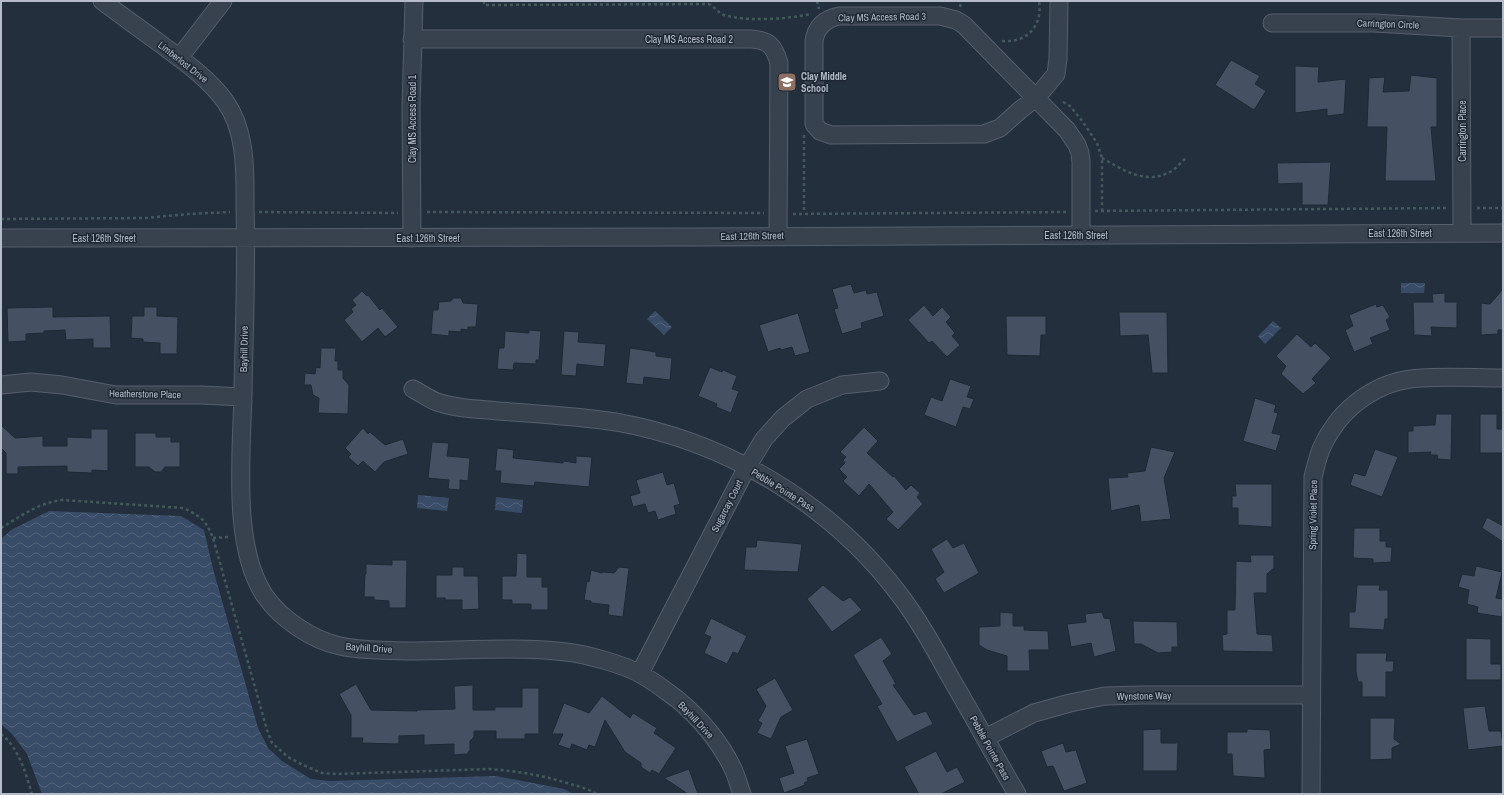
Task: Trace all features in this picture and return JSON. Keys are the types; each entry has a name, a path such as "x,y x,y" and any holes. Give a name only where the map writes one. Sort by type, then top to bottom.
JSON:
{"street":[{"name":"Limberlost Drive","path":"102,1 206,78 226,103 233,116 238,132 245,166 246,237"},
{"path":"179,58 223,1"},
{"name":"Clay MS Access Road 1","path":"412,238 412,39 414,1"},
{"path":"1036,98 1056,74 1058,68 1059,1"},
{"name":"Clay MS Access Road 3","path":"1036,98 1000,128 984,134 825,134 814,124 814,36 821,24 826,20 839,16 940,16 948,17 964,25 1036,98 1067,130 1080,152 1081,235"},
{"name":"Carrington Circle","path":"1272,23 1374,23 1461,28 1503,28"},
{"name":"Carrington Place","path":"1461,28 1462,233"},
{"name":"Clay MS Access Road 2","path":"412,39 751,39 765,41 772,46 779,63 778,236"},
{"name":"East 126th Street","path":"1,238 412,238 1503,233"},
{"name":"Bayhill Drive","path":"246,237 241,479 242,522 248,557 258,583 266,597 294,625 339,646 373,650 519,650 568,652 601,660 640,673 668,692 686,707 704,726 720,746 734,770 742,794"},
{"name":"Spring Violet Place","path":"1311,794 1313,477 1322,446 1335,423 1350,408 1371,392 1398,382 1420,378 1503,378"},
{"name":"Sugarcay Court","path":"640,673 747,467 764,439 783,418 807,399 842,384 880,381"},
{"name":"Heatherstone Place","path":"1,385 32,382 62,385 116,395 201,395 243,397"},
{"name":"Pebble Pointe Pass","path":"413,389 437,402 456,407 616,422 651,430 688,440 747,467 777,484 811,507 842,531 881,571 903,600 934,649 1017,794"},
{"name":"Wynstone Way","path":"985,738 1034,713 1070,703 1105,696 1311,695"}],"path":[{"path":"484,1 484,5 710,2 724,15 747,18 792,17 820,11"},
{"path":"996,40 1017,40 1030,32 1038,20 1039,1"},
{"path":"954,7 960,9"},
{"path":"1102,158 1120,169 1146,177 1171,172 1186,158"},
{"path":"1154,211 1503,208"},
{"path":"1,219 145,218 188,214 246,212 275,214 412,213"},
{"path":"1,528 37,506 62,500 184,508 197,515 206,523 213,538 267,730 272,742 288,756 303,765 322,773 344,774 489,769 512,771 555,780 590,790 596,794"},
{"path":"213,538 228,537"},
{"path":"1,734 6,738 16,752 26,772 32,794"}],"water":[{"path":"1401,283 1425,283 1424,293 1401,293"},
{"path":"655,311 672,327 664,335 647,319"},
{"path":"1273,321 1281,328 1265,344 1258,336"},
{"path":"418,495 449,498 447,511 417,508"},
{"path":"496,497 523,500 522,513 495,510"},
{"path":"49,511 181,516 204,530 213,569 258,728 268,748 282,761 311,779 330,781 496,776 564,789 573,794 42,794 27,754 13,735 1,724 1,539 11,530"}],"building":[{"path":"1231,60 1260,76 1255,84 1266,91 1254,110 1215,85"},
{"path":"1295,66 1319,67 1318,82 1346,79 1344,114 1327,116 1327,109 1295,113"},
{"path":"1411,75 1437,78 1437,127 1431,127 1436,181 1385,181 1387,127 1367,127 1369,78 1385,77 1383,92 1409,91"},
{"path":"1331,162 1328,205 1302,205 1302,183 1278,184 1277,163"},
{"path":"851,284 854,293 866,290 867,294 877,292 884,316 861,323 862,328 842,334 834,309 838,308 832,289"},
{"path":"1503,289 1503,330 1498,330 1498,334 1481,335 1481,303 1490,304"},
{"path":"362,291 367,296 368,295 380,310 382,308 398,327 385,337 378,328 362,342 344,320 353,312 351,309 356,305 352,300"},
{"path":"1445,293 1445,302 1457,302 1457,328 1431,327 1432,336 1414,335 1413,302 1433,302 1432,294"},
{"path":"453,298 461,298 463,303 478,304 476,327 468,327 468,330 461,329 461,332 449,331 449,336 431,334 433,310 438,310 439,302 451,301"},
{"path":"1376,304 1377,307 1383,305 1390,317 1386,320 1390,330 1370,338 1373,344 1354,352 1345,330 1353,326 1349,315"},
{"path":"924,305 933,316 942,307 951,317 946,322 955,333 952,336 960,345 947,357 932,341 929,343 908,320"},
{"path":"53,307 53,317 110,316 111,348 93,348 93,339 66,340 65,330 26,334 26,341 8,342 7,308"},
{"path":"144,307 157,307 157,316 178,317 177,354 160,354 160,343 143,342 143,339 131,338 132,316 144,316"},
{"path":"1119,312 1167,312 1168,373 1152,373 1148,335 1120,336"},
{"path":"798,313 810,352 795,356 792,347 781,350 780,348 768,352 759,325"},
{"path":"1006,316 1046,316 1046,335 1041,335 1040,356 1007,355"},
{"path":"529,330 541,331 539,360 536,360 536,364 514,363 513,370 497,369 499,348 504,348 505,331 529,333"},
{"path":"564,331 579,332 578,342 606,344 604,367 577,364 576,376 561,375"},
{"path":"1297,334 1311,347 1315,343 1331,358 1312,379 1316,383 1303,394 1281,374 1286,366 1276,356"},
{"path":"321,348 336,348 335,361 338,361 338,370 343,370 343,378 349,385 348,414 318,413 319,398 313,395 311,385 304,385 305,373 315,374 316,367 320,368"},
{"path":"630,348 656,352 656,356 672,358 670,380 644,377 643,385 626,383"},
{"path":"710,367 722,372 723,370 737,376 732,389 739,391 731,413 716,407 717,404 698,396"},
{"path":"950,379 971,386 967,397 974,399 970,409 963,407 956,427 924,415 931,397 942,401"},
{"path":"1255,398 1276,405 1274,412 1278,413 1272,433 1281,435 1276,451 1243,441"},
{"path":"1436,414 1452,414 1451,460 1438,459 1437,455 1430,455 1431,452 1408,453 1408,431 1413,431 1413,426 1435,425"},
{"path":"1480,414 1497,414 1497,429 1503,429 1503,453 1480,453"},
{"path":"1,425 15,438 43,436 43,446 67,446 67,437 91,438 91,429 108,429 108,471 92,470 92,473 67,472 67,466 18,467 18,474 6,474 6,453 1,448"},
{"path":"864,427 878,441 867,453 893,477 894,476 906,490 911,485 920,493 917,497 923,504 898,530 886,519 893,512 869,484 859,496 843,481 847,477 839,469 845,463 843,460 846,457 840,452"},
{"path":"363,428 368,434 370,432 385,445 403,439 408,454 384,462 375,472 363,461 358,466 348,457 351,454 345,448"},
{"path":"135,433 156,433 156,437 171,437 171,442 180,442 180,467 165,467 161,472 155,472 149,467 135,467"},
{"path":"432,442 449,443 447,456 470,458 468,481 460,480 460,490 448,489 449,480 428,478"},
{"path":"1151,447 1175,452 1164,478 1171,519 1141,522 1139,505 1111,511 1108,478 1128,477 1127,473 1145,471"},
{"path":"497,448 514,450 513,458 563,463 564,461 576,463 576,456 592,457 589,487 535,482 534,486 500,483 501,471 495,471"},
{"path":"1375,449 1398,457 1382,497 1350,485 1354,473 1365,476"},
{"path":"663,472 667,485 674,483 680,504 674,506 676,514 658,520 655,511 648,513 645,504 633,507 630,496 640,493 636,480"},
{"path":"1235,484 1272,484 1272,527 1238,525 1238,508 1232,508 1232,496 1236,496"},
{"path":"1487,517 1503,526 1503,542 1482,528"},
{"path":"1354,528 1380,528 1380,541 1386,541 1386,547 1392,547 1391,562 1373,563 1373,559 1353,558"},
{"path":"947,539 953,548 964,543 979,573 944,593 935,579 944,572 931,549"},
{"path":"757,540 802,544 798,572 744,570 746,547 756,547"},
{"path":"517,553 527,554 527,577 542,577 542,587 548,587 548,610 531,610 531,604 512,604 512,600 502,600 502,576 516,576"},
{"path":"1250,555 1274,555 1274,568 1267,574 1267,593 1254,593 1257,634 1272,635 1273,652 1223,651 1222,635 1227,634 1227,610 1235,610 1236,561 1251,562"},
{"path":"392,560 407,560 406,608 389,608 389,601 374,600 374,597 364,597 366,564 392,565"},
{"path":"1476,566 1502,572 1496,598 1503,599 1502,617 1477,613 1478,607 1467,604 1469,590 1458,587 1462,574 1474,576"},
{"path":"452,567 464,567 464,576 478,576 479,609 462,610 462,600 445,600 445,598 436,598 436,575 452,575"},
{"path":"619,567 629,568 623,617 608,615 609,605 591,603 591,601 584,600 587,581 589,582 591,570 602,573 614,573"},
{"path":"823,585 843,601 850,597 862,610 832,632 807,599"},
{"path":"1357,585 1380,585 1379,590 1388,590 1388,619 1385,619 1384,630 1349,628 1349,612 1355,612"},
{"path":"1000,612 1013,613 1013,626 1024,626 1024,630 1048,631 1049,650 1029,650 1030,671 1007,671 1007,656 987,650 979,645 979,627 1000,626"},
{"path":"1102,612 1104,618 1110,619 1116,651 1094,657 1091,643 1071,647 1067,624 1086,622 1085,614"},
{"path":"711,618 747,636 738,654 733,652 727,664 704,653 711,637 704,634"},
{"path":"1133,621 1177,622 1178,647 1172,647 1172,652 1158,653 1141,644 1134,644"},
{"path":"881,637 892,654 883,661 896,684 893,685 914,715 926,711 933,724 897,742 877,706 882,704 853,655"},
{"path":"1466,638 1491,639 1491,664 1501,664 1501,680 1466,680"},
{"path":"1356,653 1387,653 1386,661 1394,661 1393,672 1386,672 1386,697 1362,697 1362,682 1358,682 1356,672"},
{"path":"775,678 793,710 781,717 771,739 757,733 762,723 758,721 766,706 756,689"},
{"path":"356,684 371,710 417,711 455,709 454,686 473,685 473,710 495,710 495,707 522,707 522,688 539,688 539,734 525,734 525,739 496,739 496,731 474,731 474,737 470,741 470,750 467,754 454,755 454,744 424,745 424,735 399,736 399,744 362,743 363,738 351,738 351,715 339,694"},
{"path":"602,696 630,718 633,713 657,728 654,733 676,748 659,774 652,770 650,773 641,767 641,763 625,752 605,720 595,747 589,745 587,750 572,744 570,749 558,745 563,734 552,734 564,703 589,713"},
{"path":"1485,706 1489,731 1501,731 1503,746 1468,750 1463,708"},
{"path":"1370,718 1395,718 1394,739 1401,744 1392,748 1392,759 1370,760"},
{"path":"1161,729 1161,743 1178,743 1177,771 1143,771 1143,730"},
{"path":"1247,729 1270,730 1271,749 1264,750 1265,778 1233,776 1232,754 1227,754 1227,732 1247,732"},
{"path":"807,739 819,774 807,778 808,781 804,783 805,785 784,793 779,778 794,773 785,746"},
{"path":"1063,743 1066,752 1076,750 1087,783 1064,791 1053,766 1047,767 1041,751"},
{"path":"936,751 947,772 957,767 965,782 941,794 919,794 904,767"},
{"path":"689,769 698,794 688,794 664,778"}],"place":[{"name":"Clay Middle School","path":"787,82"}]}
